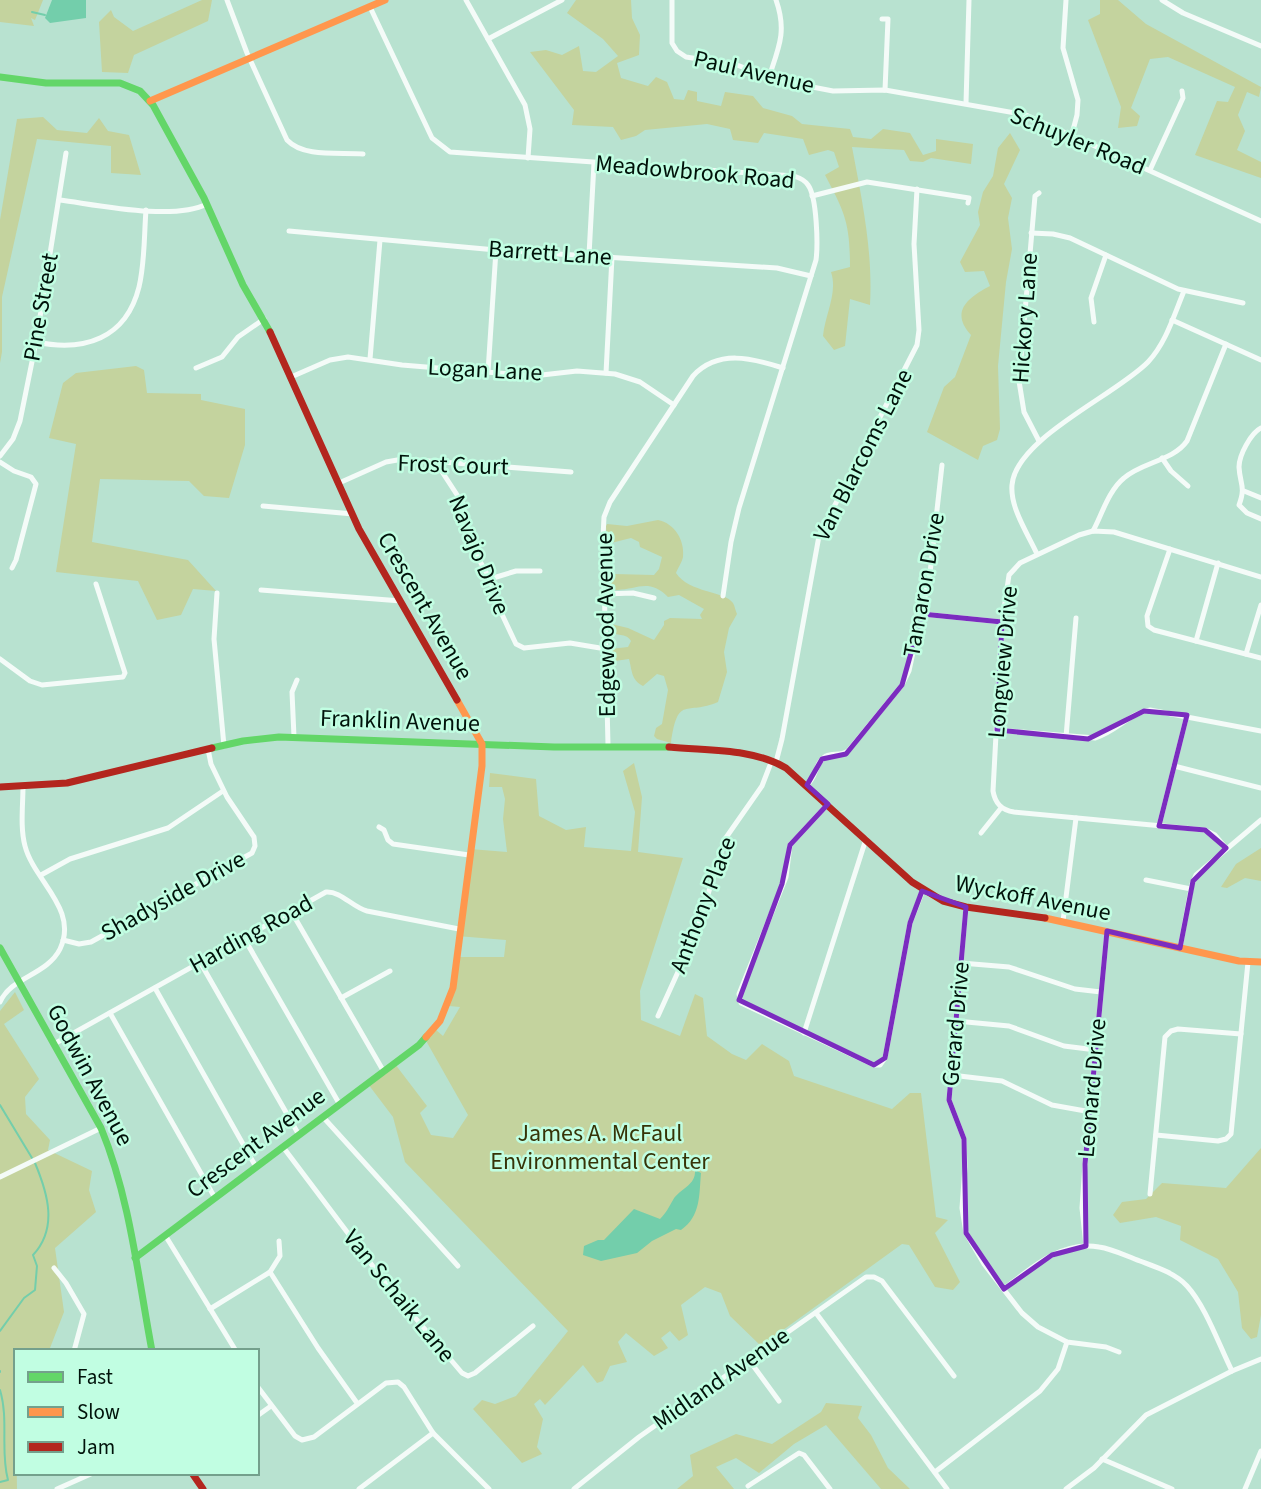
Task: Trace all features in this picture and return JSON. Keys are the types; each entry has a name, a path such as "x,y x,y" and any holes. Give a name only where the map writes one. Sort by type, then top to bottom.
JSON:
{"street":[{"path":"227,0 284,134 292,144 306,151 363,154"},
{"path":"150,101 384,0"},
{"path":"466,0 528,113 528,158"},
{"path":"488,39 562,0"},
{"name":"Paul Avenue","path":"672,0 671,38 674,47 681,54 737,65 769,77 833,91 885,90"},
{"path":"769,77 783,30 776,0"},
{"path":"966,103 969,0"},
{"path":"1066,0 1063,48 1078,100 1072,134"},
{"path":"1162,0 1183,13 1261,46"},
{"name":"Meadowbrook Road","path":"370,6 432,138 439,146 456,153 794,176 806,182 812,196 817,251 739,508 723,596"},
{"path":"882,19 887,19 885,90"},
{"name":"Crescent Avenue","path":"0,77 46,83 120,83 133,88 150,101 207,204 243,285 264,320 368,546 482,744 482,766 453,988 445,1013 427,1038 384,1072 135,1258"},
{"name":"Schuyler Road","path":"885,90 1026,115 1261,221"},
{"path":"1150,170 1183,98 1182,90"},
{"name":"Pine Street","path":"0,456 13,439 20,421 36,342 66,153"},
{"path":"589,256 594,163"},
{"path":"812,196 867,182 969,198 968,203"},
{"name":"Van Blarcoms Lane","path":"774,761 782,739 818,536 917,345 919,330 914,244 917,189"},
{"name":"Hickory Lane","path":"1039,193 1035,196 1031,233 1019,381 1024,412 1039,441"},
{"path":"60,200 186,211 207,204"},
{"path":"36,342 63,346 82,345 108,334 121,321 132,307 139,288 146,209"},
{"name":"Barrett Lane","path":"289,231 496,250 777,268 811,276"},
{"path":"1031,233 1062,236 1184,291 1243,303"},
{"path":"370,359 380,240"},
{"path":"488,372 496,250"},
{"path":"1094,322 1091,298 1106,255"},
{"path":"606,373 612,257"},
{"path":"1037,554 1015,507 1012,485 1018,464 1039,441 1146,364 1158,350 1184,291"},
{"path":"196,368 222,357 238,337 264,320"},
{"path":"1172,320 1261,360"},
{"path":"1226,344 1187,442 1180,449 1130,474 1119,483 1093,531 1114,532 1261,577"},
{"name":"Logan Lane","path":"291,377 330,359 348,357 402,365 533,376 577,371 606,373 631,377 674,405"},
{"name":"Edgewood Avenue","path":"608,745 603,525 606,510 698,371 719,360 744,359 783,368"},
{"path":"1261,428 1253,433 1240,462 1244,491 1239,505 1247,513 1261,519"},
{"path":"1162,458 1171,471 1188,486"},
{"name":"Frost Court","path":"339,483 394,460 571,472"},
{"name":"Navajo Drive","path":"435,461 463,504 469,542 490,579 499,608 518,646 524,648 570,643 606,649"},
{"path":"0,462 31,477 36,485 12,568"},
{"name":"Tamaron Drive","path":"807,785 814,779 822,759 848,751 902,685 909,671 930,573 942,464"},
{"path":"1244,491 1261,498"},
{"path":"263,506 353,514"},
{"name":"Longview Drive","path":"1001,807 995,801 993,791 1002,621 1008,580 1012,570 1020,563 1093,531"},
{"path":"1170,549 1147,623 1154,630 1261,658"},
{"path":"1196,641 1218,564"},
{"path":"490,579 516,571 540,571"},
{"path":"0,659 30,681 42,685 123,677 125,673 96,584"},
{"path":"261,590 401,601"},
{"path":"217,593 214,639 224,746"},
{"path":"604,594 633,593 654,598"},
{"path":"1246,654 1261,605"},
{"path":"922,614 1002,621"},
{"path":"1066,737 1076,618"},
{"path":"295,737 292,692 297,680"},
{"path":"997,730 1088,739 1102,736 1133,715 1157,710 1261,731"},
{"path":"1159,826 1187,715"},
{"name":"Franklin Avenue","path":"0,786 82,780 208,749 265,738 295,737 573,747 655,746 754,755 774,761 798,778"},
{"name":"Shadyside Drive","path":"63,940 79,944 91,942 248,857 255,846 254,837 223,791 211,764 208,749"},
{"name":"Anthony Place","path":"658,1016 696,930 725,839 762,786 774,761"},
{"path":"1174,766 1261,788"},
{"name":"Wyckoff Avenue","path":"798,778 923,890 943,901 966,907 1063,921 1180,948 1248,962 1261,962"},
{"path":"0,1002 9,989 52,961 63,940 61,912 25,847 23,786"},
{"path":"41,875 70,859 168,828 223,791"},
{"path":"828,804 790,845 786,877 739,994 739,1000 743,1004 874,1065 880,1065 885,1058 910,923 923,890"},
{"path":"981,833 1001,807 1014,812 1205,830 1215,835 1226,848"},
{"path":"1063,921 1076,818"},
{"path":"1180,948 1191,889 1199,871 1261,820"},
{"path":"379,827 393,844 469,855"},
{"path":"804,1033 866,839"},
{"path":"1146,880 1191,889"},
{"name":"Harding Road","path":"54,1044 331,891 353,906 367,911 459,929"},
{"name":"Gerard Drive","path":"966,907 949,1100 964,1139 964,1225 974,1248 1004,1289"},
{"path":"291,911 384,1072"},
{"name":"Leonard Drive","path":"1086,1246 1082,1208 1107,931"},
{"path":"244,938 340,1105"},
{"name":"Godwin Avenue","path":"0,948 101,1128 121,1187 152,1349"},
{"path":"201,962 299,1135"},
{"path":"1156,1135 1219,1141 1226,1139 1233,1129 1248,962"},
{"path":"961,963 1009,967 1075,989 1101,992"},
{"path":"341,998 390,971"},
{"path":"155,988 256,1167"},
{"path":"110,1013 215,1198"},
{"path":"956,1021 1009,1026 1064,1046 1096,1050"},
{"path":"1150,1194 1165,1037 1178,1029 1241,1034"},
{"path":"951,1075 1002,1081 1052,1105 1091,1112"},
{"path":"323,1117 458,1266"},
{"path":"0,1177 101,1128"},
{"name":"Van Schaik Lane","path":"283,1147 390,1289 462,1373 468,1376 475,1373 533,1326"},
{"path":"165,1235 235,1349"},
{"path":"210,1309 270,1272 280,1256 279,1241"},
{"path":"1119,1352 1067,1342 1048,1333 1030,1321 1004,1289 1052,1255 1067,1249 1086,1246 1108,1249 1181,1280 1197,1300 1232,1371"},
{"path":"54,1268 84,1314 75,1349"},
{"path":"270,1272 357,1403"},
{"name":"Midland Avenue","path":"574,1489 639,1437 862,1279 872,1277 882,1281 954,1377"},
{"path":"816,1313 947,1489"},
{"path":"935,1472 1032,1398 1054,1376 1067,1342"},
{"path":"1066,1489 1102,1459 1146,1415 1261,1359"},
{"path":"749,1360 779,1401"},
{"path":"259,1389 295,1436 307,1440 386,1383 398,1382 404,1387 433,1433 489,1489"},
{"path":"259,1415 271,1406"},
{"path":"361,1488 433,1433"},
{"path":"1245,1489 1261,1451"},
{"path":"748,1486 796,1454 804,1455 831,1489"},
{"path":"1102,1459 1172,1489"},
{"path":"74,1475 77,1480"},
{"path":"57,1489 88,1475"},
{"path":"584,1482 588,1489"}],"highlighted area":[{"path":"922,614 1002,622 997,730 1088,739 1144,711 1187,715 1159,826 1205,830 1226,848 1193,881 1180,948 1107,931 1085,1164 1086,1246 1052,1255 1004,1289 966,1233 964,1139 949,1100 966,907 922,891 910,923 885,1058 874,1065 739,1000 782,884 790,845 828,804 807,785 822,759 846,754 902,685"}],"green space":[{"path":"0,0 43,0 35,20 31,18 34,26 0,22"},
{"path":"202,0 212,0 208,21 134,55 128,73 102,72 99,22 111,10 114,17 133,31"},
{"path":"576,0 631,0 632,18 640,35 639,55 617,63 621,78 648,86 656,77 667,82 674,99 684,100 688,90 697,92 697,101 721,106 725,92 753,96 763,108 792,116 802,124 850,129 853,137 871,139 883,129 910,133 923,155 936,151 936,139 973,144 971,164 931,158 923,162 910,161 904,150 852,147 868,245 870,305 850,299 845,346 834,350 823,336 833,288 831,272 850,267 845,219 825,175 839,167 834,152 828,150 809,155 803,139 764,133 758,143 733,140 730,129 707,124 645,130 621,140 613,127 572,125 574,110 530,52 546,50 562,55 579,46 583,71 596,72 618,56 603,39 567,13"},
{"path":"1100,0 1118,0 1146,24 1261,87 1259,97 1247,92 1238,115 1245,131 1237,150 1261,162 1261,178 1195,155 1217,101 1228,102 1235,87 1168,57 1150,59 1131,108 1140,116 1137,126 1118,128 1121,107 1088,20 1100,14"},
{"path":"43,117 57,130 87,133 99,118 108,131 129,135 141,175 111,173 111,146 37,139 2,297 0,363 0,220 17,119"},
{"path":"1010,133 1020,150 1004,184 1012,198 1008,218 1012,249 998,366 1000,429 997,440 983,446 978,460 927,432 944,387 955,377 971,335 962,319 964,306 974,295 990,286 984,271 965,272 960,262 980,225 978,212 983,192 993,176 998,148"},
{"path":"136,366 144,370 147,393 201,394 201,400 245,409 245,445 229,498 204,496 189,481 100,479 92,542 188,560 216,591 193,589 181,615 157,620 138,581 56,572 76,444 49,438 63,383 76,373"},
{"path":"658,520 677,533 682,544 683,557 676,573 689,584 729,599 737,614 729,628 724,652 727,672 718,702 681,712 671,743 654,736 656,728 662,724 668,690 664,676 657,674 643,686 639,684 634,678 629,659 615,661 610,649 628,647 631,641 626,636 610,631 611,624 628,628 654,640 664,621 670,618 702,619 700,615 704,609 679,595 668,597 653,587 646,586 609,589 607,578 614,574 654,575 659,569 662,557 640,547 639,542 631,538 607,544 607,524 627,526"},
{"name":"James A. McFaul Environmental Center","path":"634,763 642,797 638,852 683,858 640,991 641,1020 680,1036 695,994 703,998 707,1036 732,1054 746,1060 762,1044 789,1061 794,1076 892,1109 910,1093 921,1093 936,1217 948,1220 935,1233 960,1282 953,1290 935,1287 909,1245 902,1244 761,1346 730,1316 721,1293 705,1287 681,1305 688,1335 679,1341 670,1331 661,1338 668,1348 654,1356 626,1333 618,1342 627,1362 610,1366 603,1381 597,1383 583,1365 545,1405 540,1399 534,1404 543,1419 537,1447 542,1454 522,1463 473,1409 482,1400 495,1404 516,1396 568,1331 405,1162 393,1117 368,1084 395,1064 427,1106 420,1113 431,1135 453,1138 468,1115 425,1039 435,1029 443,1036 460,1007 449,1006 456,957 504,957 506,940 457,936 470,849 507,852 503,819 505,799 502,787 489,787 490,773 536,779 539,816 566,830 586,827 584,847 631,851 635,812 623,771"},
{"path":"1261,848 1261,881 1245,878 1227,888 1221,887 1236,864"},
{"path":"15,992 24,1010 4,1024 39,1079 25,1097 26,1114 50,1140 48,1150 92,1171 89,1190 96,1212 55,1248 64,1312 50,1348 14,1349 14,1475 17,1475 17,1489 0,1489 0,1011"},
{"path":"1261,1148 1261,1315 1257,1337 1251,1339 1242,1328 1238,1292 1218,1259 1180,1240 1181,1226 1156,1217 1120,1223 1113,1215 1122,1202 1146,1199 1162,1183 1226,1188"},
{"path":"826,1403 862,1406 858,1418 871,1435 888,1468 910,1489 881,1489 826,1425 794,1444 759,1473 736,1458 716,1467 734,1489 677,1489 693,1476 690,1455 736,1434 772,1444 821,1412"}],"shaded area":[{"path":"52,0 86,0 86,18 50,23 45,18"},
{"path":"695,1170 701,1173 698,1204 696,1212 681,1230 676,1229 652,1241 637,1253 601,1261 583,1255 584,1246 604,1240 634,1209 660,1219 676,1196 693,1180"}],"waterway":[{"path":"32,12 45,15"},
{"path":"0,1105 32,1158"},
{"path":"0,1331 24,1298 35,1290 37,1266 33,1255 41,1245 48,1222 47,1199 35,1163"},
{"path":"0,1390 8,1480 0,1482"}],"traffic: fast":[{"path":"0,77 46,83 120,83 140,91 153,105 204,198 243,285 270,332"},
{"path":"212,748 279,737 554,747 669,747"},
{"path":"0,948 101,1128 126,1210 152,1349"},
{"path":"135,1258 419,1045 426,1037"}],"traffic: slow":[{"path":"150,101 385,0"},
{"path":"426,1037 440,1021 453,988 482,766 482,744 457,700"},
{"path":"1045,918 1239,961 1261,962"}],"traffic: jam":[{"path":"270,332 359,529 457,700"},
{"path":"669,747 729,751 773,762 786,768 912,882 943,901 966,907 1045,918"},
{"path":"0,787 67,783 212,748"},
{"path":"193,1475 203,1489"}]}
